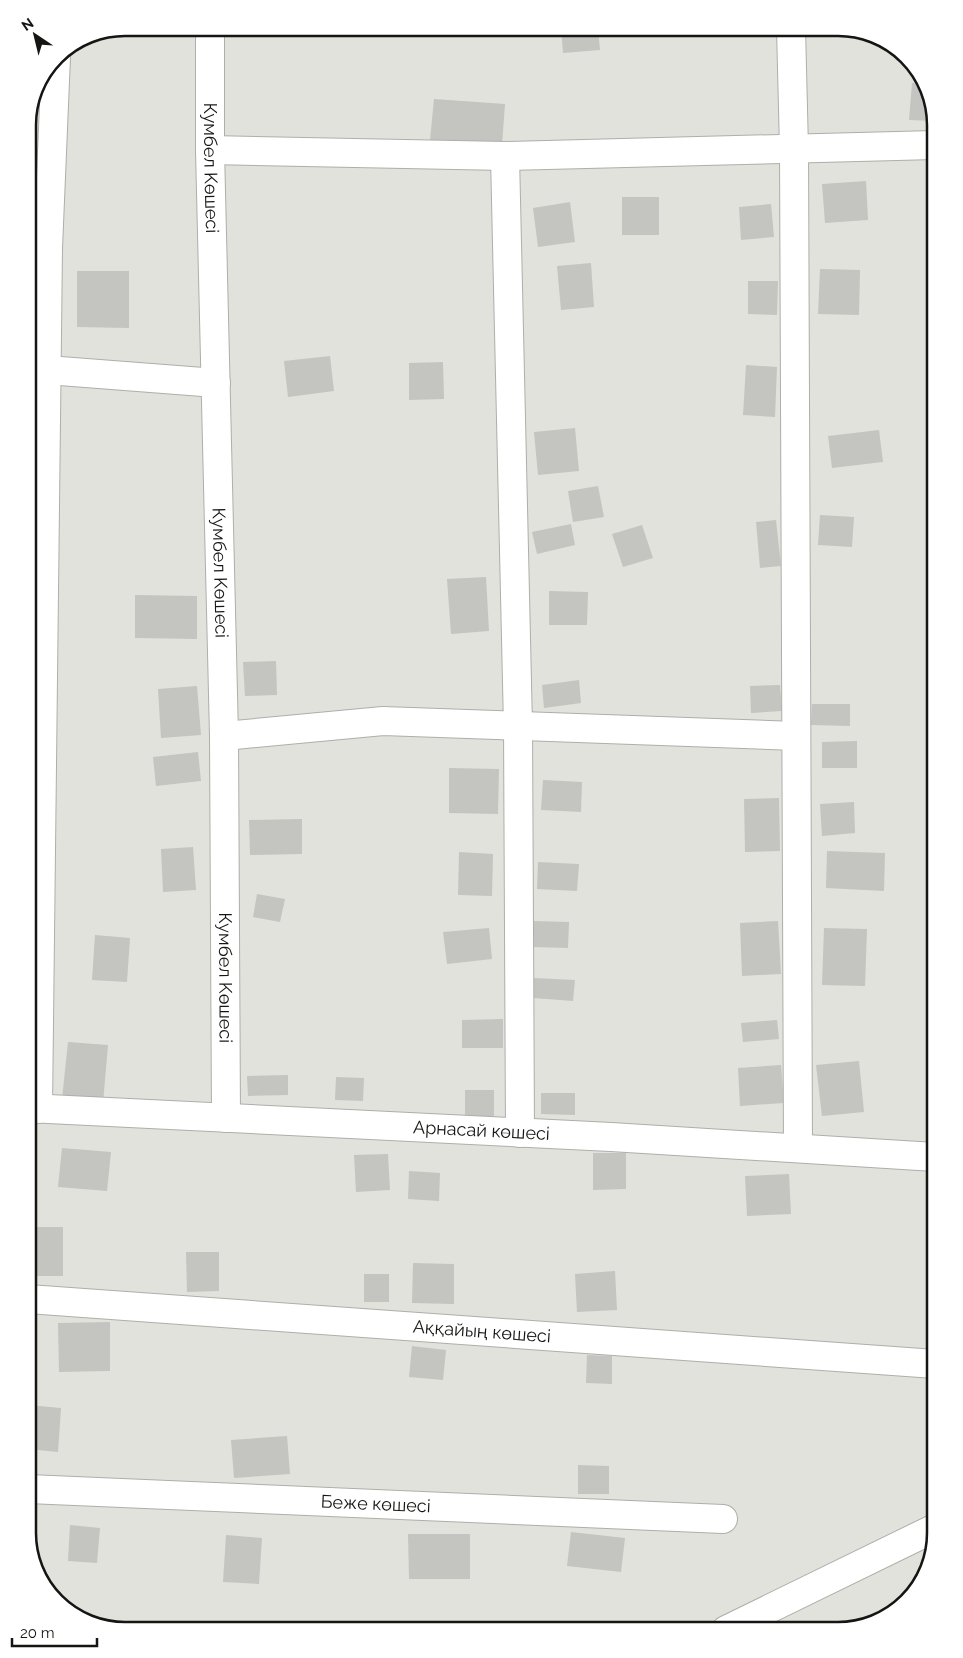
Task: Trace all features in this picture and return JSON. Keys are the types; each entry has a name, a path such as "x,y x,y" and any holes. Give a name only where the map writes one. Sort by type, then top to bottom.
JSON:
{"street":[{"name":"Кумбел Kөшесі","path":"210,36 210,150 224,736 226,1118"},
{"path":"791,36 794,149 798,1148"},
{"path":"36,950 48,248 55,70"},
{"path":"210,150 505,156 927,145"},
{"path":"505,156 518,726 520,1133"},
{"path":"47,370 216,383"},
{"path":"224,736 383,722 796,736"},
{"name":"Арнасай көшесі","path":"36,1108 927,1156"},
{"name":"Аққайың көшесі","path":"36,1301 927,1363"},
{"name":"Беже көшесі","path":"36,1489 722,1519"},
{"path":"742,1622 927,1532"}],"building":[{"path":"562,36 599,36 600,50 563,53"},
{"path":"912,83 916,83 922,97 927,121 909,120"},
{"path":"434,99 505,104 502,145 430,140"},
{"path":"866,181 868,220 825,223 822,184"},
{"path":"622,197 659,197 659,235 622,235"},
{"path":"570,202 575,242 538,247 533,208"},
{"path":"771,204 774,237 741,240 739,207"},
{"path":"591,263 594,307 561,310 557,266"},
{"path":"820,269 860,270 859,315 818,314"},
{"path":"77,271 129,271 129,328 77,327"},
{"path":"748,281 778,281 777,315 748,314"},
{"path":"330,356 334,391 288,397 284,361"},
{"path":"443,362 444,399 409,400 409,363"},
{"path":"746,365 777,367 775,417 743,415"},
{"path":"575,428 579,471 538,475 534,432"},
{"path":"879,430 883,462 832,468 828,436"},
{"path":"598,486 604,517 573,522 568,491"},
{"path":"820,515 854,517 852,547 818,545"},
{"path":"776,520 781,566 760,568 756,522"},
{"path":"571,524 575,545 537,554 532,532"},
{"path":"642,525 653,558 623,567 612,534"},
{"path":"486,577 489,631 451,634 447,579"},
{"path":"549,591 588,592 587,625 549,625"},
{"path":"135,595 197,596 197,639 135,638"},
{"path":"276,661 277,695 245,696 243,662"},
{"path":"579,680 581,703 544,708 542,685"},
{"path":"780,685 782,711 751,713 750,686"},
{"path":"197,686 201,735 161,738 158,689"},
{"path":"812,704 850,704 850,726 811,725"},
{"path":"857,741 857,768 822,768 822,742"},
{"path":"198,752 201,781 156,786 153,757"},
{"path":"449,768 499,769 498,814 449,813"},
{"path":"543,780 582,782 581,812 541,810"},
{"path":"779,798 780,851 745,852 744,799"},
{"path":"854,802 855,833 822,836 820,804"},
{"path":"302,819 302,854 250,855 249,820"},
{"path":"193,847 196,890 163,892 161,849"},
{"path":"827,851 885,853 884,891 826,888"},
{"path":"459,852 493,854 492,896 458,895"},
{"path":"538,862 579,864 577,891 537,889"},
{"path":"257,894 285,899 280,922 253,917"},
{"path":"533,921 569,922 568,948 532,947"},
{"path":"778,921 781,974 742,976 740,923"},
{"path":"489,928 492,959 447,964 443,932"},
{"path":"824,928 867,929 865,986 822,985"},
{"path":"95,935 130,938 127,982 92,980"},
{"path":"534,978 575,980 573,1001 533,998"},
{"path":"503,1019 503,1048 462,1048 462,1020"},
{"path":"777,1020 779,1039 743,1042 741,1023"},
{"path":"68,1042 108,1045 103,1103 62,1099"},
{"path":"859,1061 864,1112 822,1116 816,1065"},
{"path":"781,1065 784,1103 740,1106 738,1068"},
{"path":"288,1075 288,1095 248,1096 247,1076"},
{"path":"336,1077 364,1078 363,1101 335,1100"},
{"path":"465,1090 494,1090 494,1116 465,1116"},
{"path":"541,1093 575,1093 575,1115 541,1114"},
{"path":"62,1148 111,1152 107,1191 58,1187"},
{"path":"593,1153 626,1153 626,1189 593,1190"},
{"path":"388,1154 390,1190 356,1192 354,1155"},
{"path":"409,1171 440,1173 439,1201 408,1199"},
{"path":"789,1174 791,1214 747,1216 745,1176"},
{"path":"36,1227 63,1227 63,1276 36,1276"},
{"path":"186,1252 219,1252 219,1291 187,1292"},
{"path":"413,1263 454,1264 454,1304 412,1303"},
{"path":"615,1271 617,1310 577,1312 575,1274"},
{"path":"364,1274 389,1274 389,1302 364,1302"},
{"path":"110,1322 110,1371 59,1372 58,1323"},
{"path":"412,1346 446,1350 443,1380 409,1377"},
{"path":"587,1355 612,1356 612,1384 586,1383"},
{"path":"36,1406 61,1408 58,1452 36,1450"},
{"path":"287,1436 290,1474 234,1478 231,1440"},
{"path":"578,1465 609,1466 609,1494 578,1494"},
{"path":"70,1525 100,1528 97,1563 68,1561"},
{"path":"571,1532 625,1538 621,1572 567,1566"},
{"path":"408,1534 470,1534 470,1579 409,1579"},
{"path":"226,1535 262,1538 259,1584 223,1582"}]}
